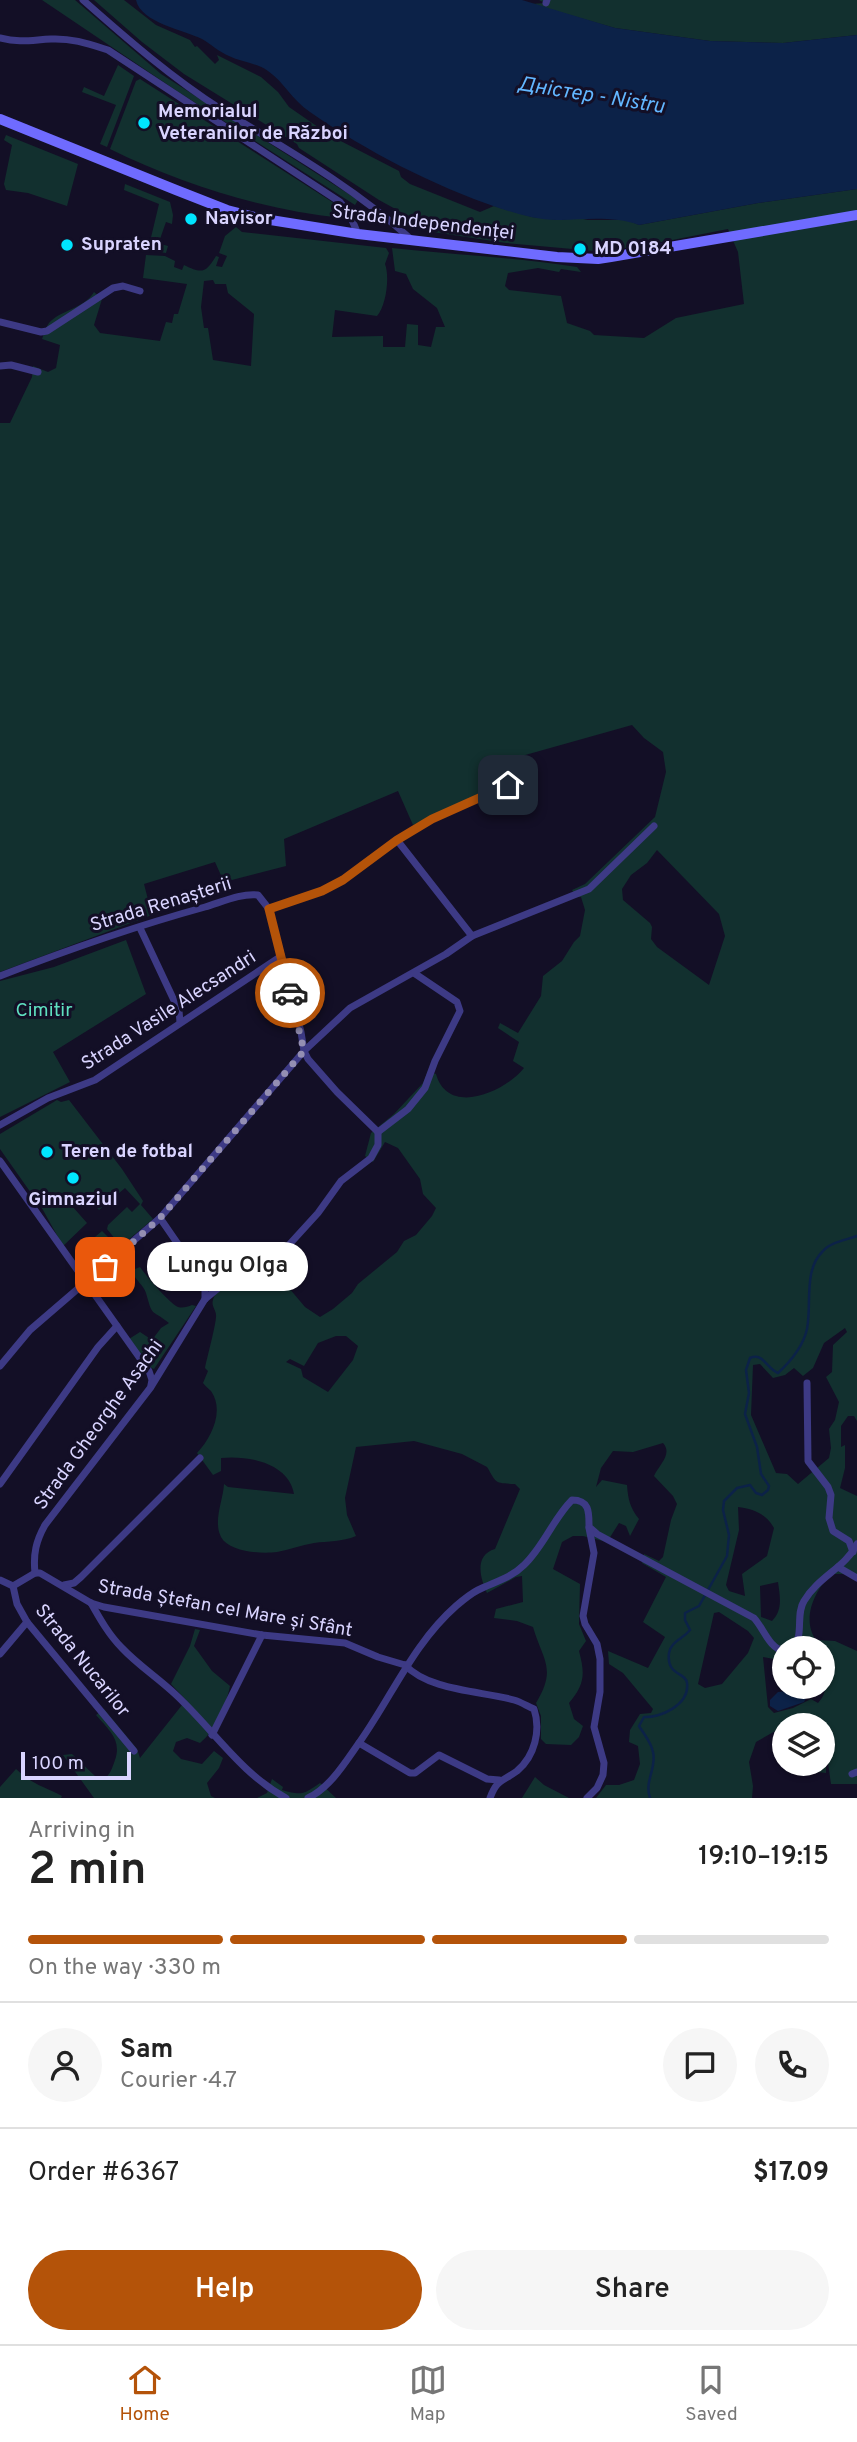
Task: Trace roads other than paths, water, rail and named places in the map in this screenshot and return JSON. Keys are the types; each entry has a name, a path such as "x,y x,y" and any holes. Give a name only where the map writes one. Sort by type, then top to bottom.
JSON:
{"main road":[{"name":"Strada Independenței","path":"0,119 227,210 294,225 557,257 598,259 857,215"}],"street":[{"path":"83,0 172,75 316,167 377,209 412,240"},
{"path":"0,38 19,43 52,39 76,40 108,50 340,202 349,213 358,234"},
{"path":"0,322 41,332 47,331 113,288 123,286 140,291"},
{"path":"0,366 11,365 38,372"},
{"path":"414,973 457,1002 459,1014 435,1061 425,1088 408,1109 378,1132 337,1092 304,1051 269,909 322,891 343,880 397,840 432,819 508,785"},
{"path":"0,1366 30,1330 160,1218 304,1051 350,1008 414,973 472,936 589,889 654,826"},
{"path":"397,840 472,936"},
{"name":"Strada Renașterii","path":"0,976 181,913 251,894 258,895 269,909"},
{"path":"140,928 179,1011 180,1022"},
{"name":"Strada Vasile Alecsandri","path":"0,1125 48,1098 95,1080 280,957"},
{"path":"301,1032 316,1039"},
{"name":"Strada Gheorghe Asachi","path":"35,1573 35,1548 46,1525 151,1387 205,1299 239,1271 266,1260 287,1247 318,1213 341,1181 371,1158 379,1145 378,1132"},
{"path":"0,1161 149,1371 151,1387"},
{"path":"160,1218 202,1279 205,1299"},
{"path":"0,1484 98,1346 117,1326"},
{"path":"798,1636 803,1601 827,1573 838,1567 855,1548 833,1531 829,1518 831,1495 828,1486 808,1461 807,1383"},
{"path":"63,1585 74,1583 81,1577 200,1458"},
{"path":"308,1798 320,1792 359,1743 401,1679 405,1665 434,1626 477,1590 514,1573 526,1564 563,1509 572,1500 579,1500 586,1504 589,1510 594,1553 585,1592 583,1616 597,1644 600,1658 600,1692 594,1727 604,1763 603,1775 597,1788 587,1798"},
{"path":"589,1527 754,1618 772,1644"},
{"path":"838,1567 857,1578"},
{"path":"0,1580 13,1586 35,1573"},
{"name":"Strada Ștefan cel Mare și Sfânt","path":"35,1573 44,1574 91,1603 104,1607 262,1635 345,1643 405,1665 411,1671 454,1689 515,1700 534,1709 538,1729 535,1745 519,1769 499,1780"},
{"name":"Strada Nucarilor","path":"13,1586 17,1604 27,1622 134,1751"},
{"path":"91,1603 105,1628 121,1648 177,1695 212,1735 252,1774 272,1791 286,1798"},
{"path":"0,1654 27,1622"},
{"path":"212,1735 262,1635"},
{"path":"359,1743 410,1773 415,1773 439,1755 487,1779 499,1780 490,1798"},
{"path":"320,1792 328,1798"}],"water":[{"name":"Дністер - Nistru","path":"136,0 522,0 615,28 710,41 783,43 857,35 857,189 758,203 639,225 611,219 553,220 521,215 449,189 378,154 304,107 268,71 229,56 202,39 154,20 146,15"},
{"path":"806,1699 804,1702 778,1711 770,1706 770,1700"}],"waterway":[{"path":"650,1798 649,1786 654,1758 649,1741 639,1726 644,1717 673,1709 687,1691 686,1679 670,1666 669,1653 675,1643 690,1630 685,1613 699,1606 727,1556 729,1535 723,1510 724,1501 737,1488 750,1485 756,1493 762,1495 769,1486 761,1474 757,1447 745,1414 749,1393 746,1370 750,1358 762,1359 778,1373 787,1364 805,1336 810,1277 817,1259 830,1245 857,1236"}],"place":[{"name":"Memorialul Veteranilor de Război","path":"144,123"},
{"name":"Navisor","path":"191,219"},
{"name":"Supraten","path":"67,245"},
{"name":"MD 0184","path":"580,249"},
{"name":"Teren de fotbal","path":"47,1152"},
{"name":"Gimnaziul","path":"73,1178"},
{"name":"Lungu Olga","path":"105,1267"}],"park label":[{"name":"Cimitir","path":"44,1011"}]}
